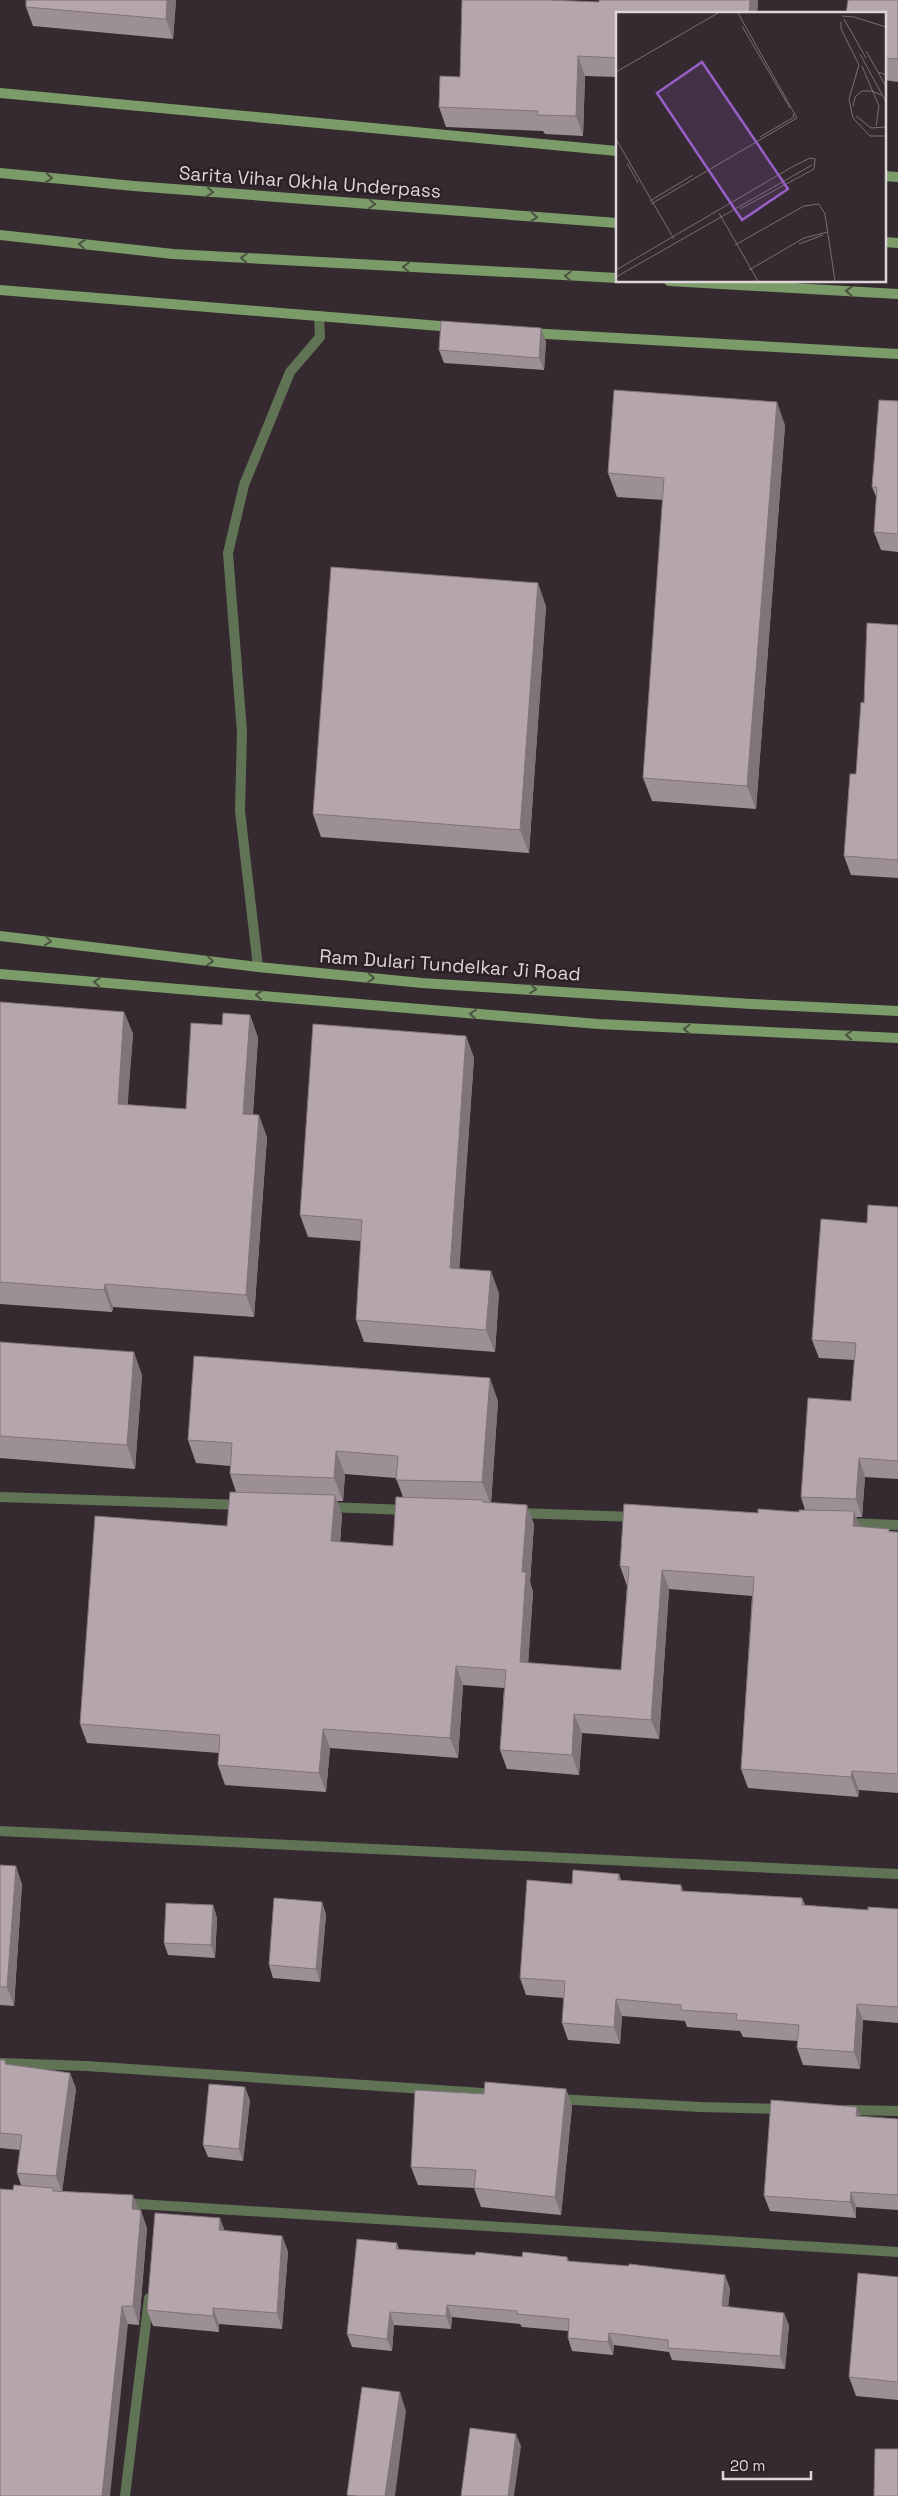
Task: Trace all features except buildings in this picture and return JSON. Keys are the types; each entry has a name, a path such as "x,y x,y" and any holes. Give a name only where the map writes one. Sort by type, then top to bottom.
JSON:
{"street":[{"path":"0,93 616,151"},
{"name":"Sarita Vihar Okhla Underpass","path":"0,173 134,186 616,223"},
{"path":"0,235 173,254 616,278"},
{"path":"687,282 898,294"},
{"path":"0,290 463,328"},
{"path":"258,967 240,811 242,732 228,553 244,485 290,372 320,337 319,316"},
{"path":"520,333 898,354"},
{"name":"Ram Dulari Tundelkar Ji Road","path":"0,936 258,967 422,982 751,1004 898,1011"},
{"path":"0,974 598,1024 898,1038"},
{"path":"0,1497 252,1505"},
{"path":"312,1507 421,1510"},
{"path":"510,1513 650,1517"},
{"path":"838,1523 898,1525"},
{"path":"0,1831 898,1874"},
{"path":"0,2063 126,2069 510,2095"},
{"path":"548,2098 690,2107 789,2109"},
{"path":"838,2110 898,2111"},
{"path":"109,2202 156,2210 898,2252"},
{"path":"125,2496 145,2340 149,2292"}]}
